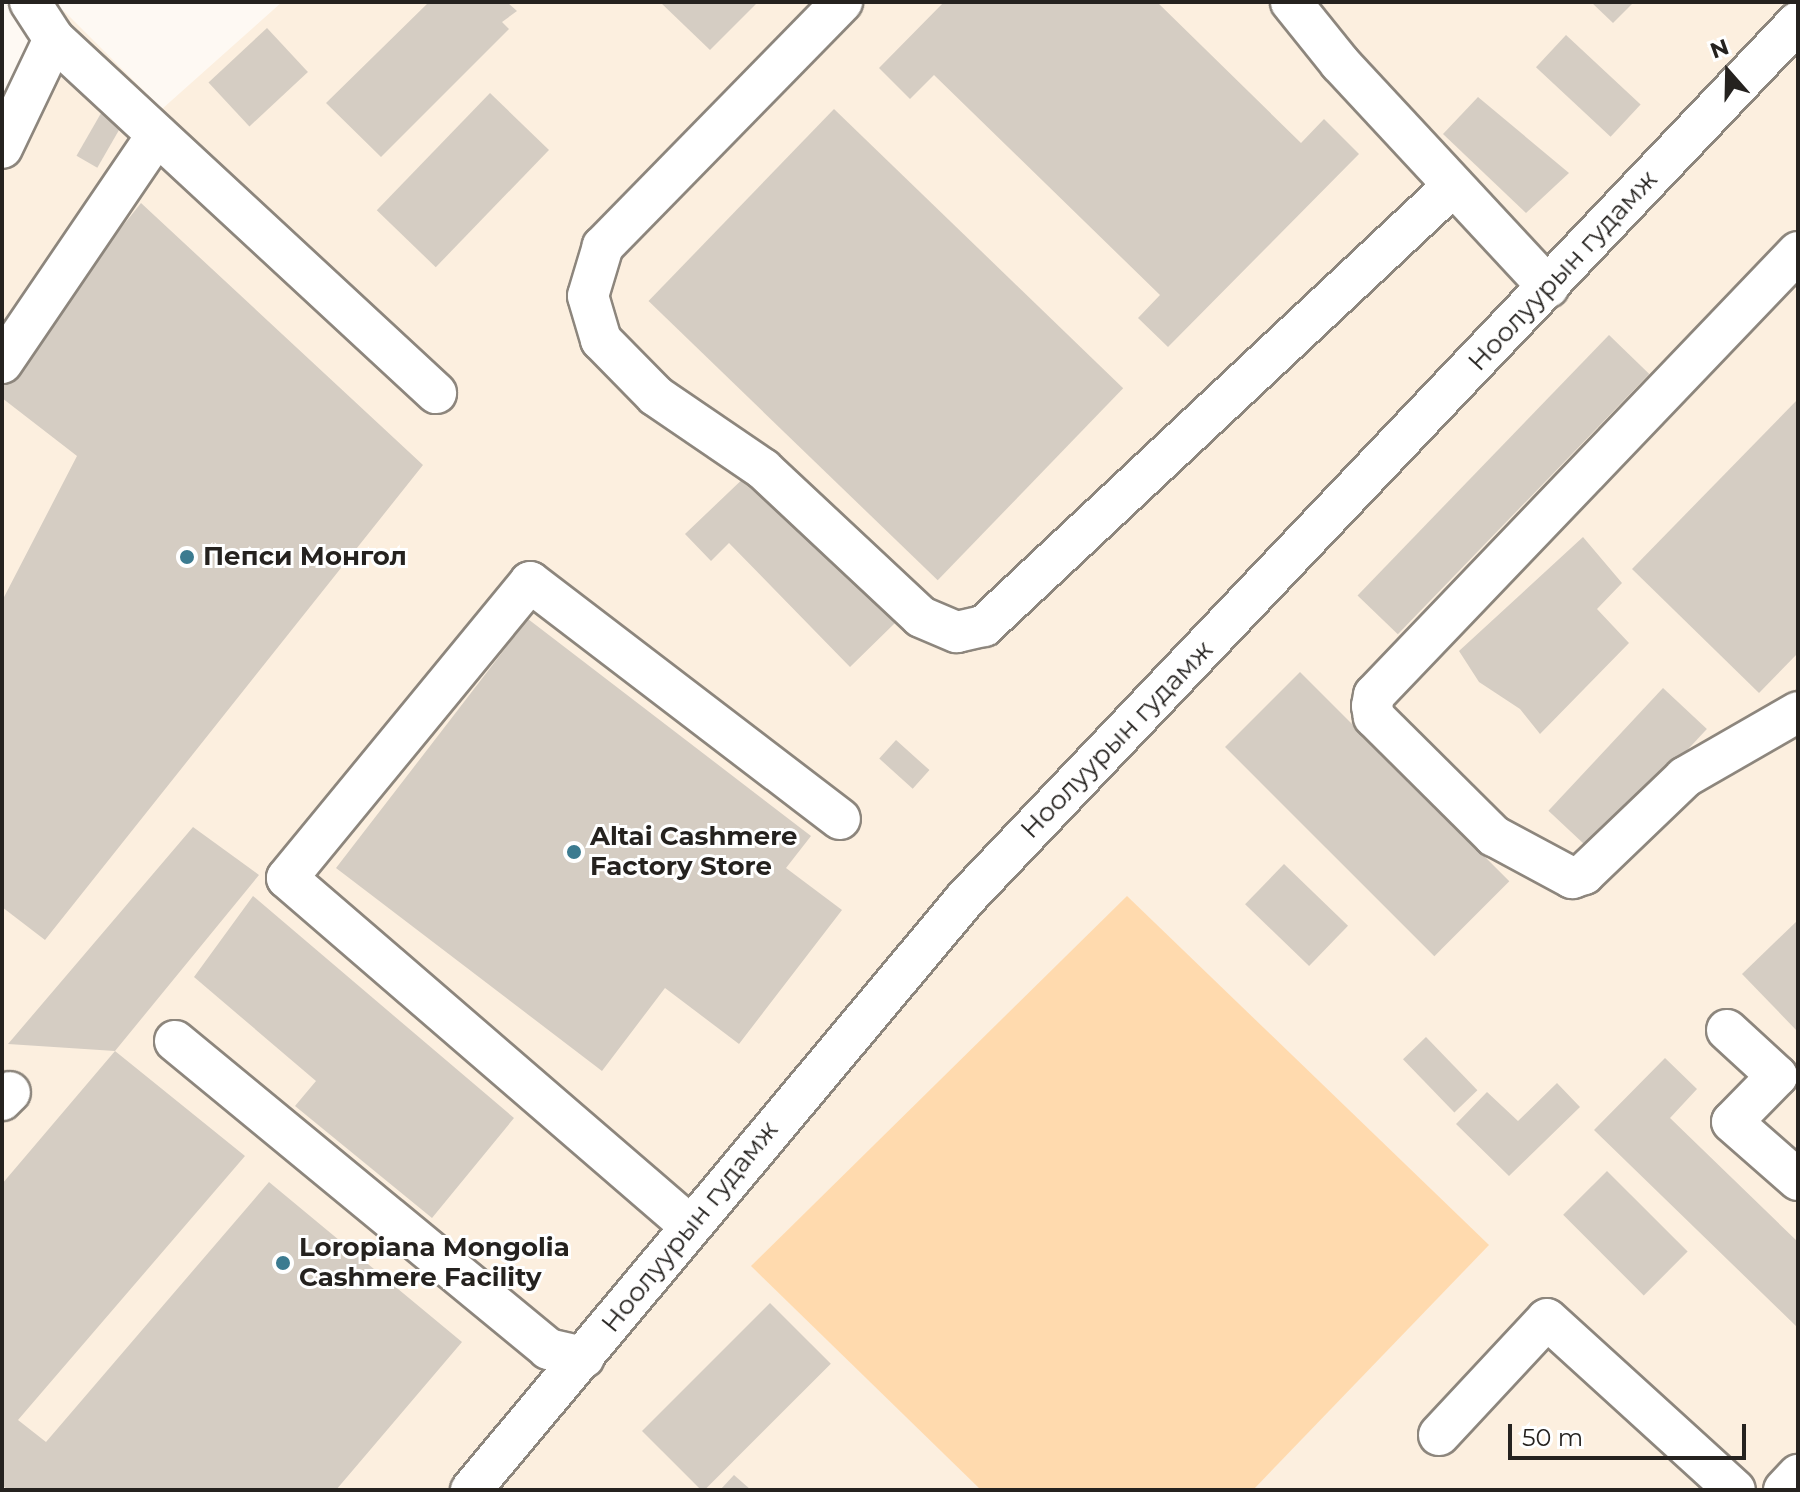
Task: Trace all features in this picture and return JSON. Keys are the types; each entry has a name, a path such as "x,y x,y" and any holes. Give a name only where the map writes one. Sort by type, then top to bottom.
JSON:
{"street":[{"path":"30,2 54,39 436,393"},
{"path":"842,2 603,246 588,296 601,340 656,396 763,469 921,617 957,632 984,626 1453,186"},
{"path":"1291,2 1453,186 1548,287"},
{"name":"Ноолуурын гудамж","path":"471,1490 584,1357 689,1225 966,898 1798,22"},
{"path":"2,148 54,39"},
{"path":"2,363 157,135"},
{"path":"1798,252 1374,695 1372,706 1374,717 1494,836 1572,878 1584,874 1685,777 1798,712"},
{"path":"689,1225 287,878 530,582 840,819"},
{"path":"1727,1030 1777,1076 1732,1122 1798,1180"},
{"path":"175,1041 548,1349 584,1357"},
{"path":"1439,1435 1547,1319 1735,1490"},
{"path":"1784,1490 1798,1475"}],"shaded area":[{"path":"282,2 1798,2 1798,1490 2,1490 2,127 63,10 162,109"},
{"path":"1127,896 1489,1245 1253,1490 981,1490 751,1266"}],"building":[{"path":"429,2 507,2 517,11 502,22 509,29 381,157 326,103"},
{"path":"660,2 758,2 710,50"},
{"path":"944,2 1157,2 1301,143 1324,119 1359,154 1168,347 1138,318 1160,295 934,75 910,99 879,68"},
{"path":"1591,2 1634,2 1613,23"},
{"path":"267,28 308,72 249,126 208,83"},
{"path":"1566,35 1641,105 1611,137 1536,67"},
{"path":"490,93 549,150 436,267 377,210"},
{"path":"1478,97 1569,173 1526,213 1443,134"},
{"path":"104,108 125,120 97,168 76,156"},
{"path":"834,109 1123,388 938,580 649,301"},
{"name":"Пепси Монгол","path":"141,203 423,465 45,940 2,907 2,601 77,456 2,398 2,377"},
{"path":"1609,335 1649,374 1398,634 1358,595"},
{"path":"1798,399 1798,653 1759,693 1632,569"},
{"path":"750,472 896,622 850,667 729,543 711,561 685,534"},
{"path":"1583,537 1622,583 1597,609 1629,643 1540,734 1520,709 1479,682 1459,651"},
{"name":"Altai Cashmere Factory Store","path":"528,619 811,836 786,868 842,910 739,1044 665,988 602,1071 336,868"},
{"path":"1300,672 1509,881 1434,956 1225,747"},
{"path":"1663,688 1707,729 1592,852 1548,811"},
{"path":"896,740 929,770 913,789 879,759"},
{"path":"193,827 259,875 115,1051 8,1044"},
{"path":"1284,864 1348,926 1309,966 1245,904"},
{"name":"Loropiana Mongolia Cashmere Facility","path":"253,896 514,1118 432,1218 295,1106 316,1081 194,977"},
{"path":"1798,920 1798,1032 1742,974"},
{"path":"1426,1037 1477,1090 1454,1112 1403,1059"},
{"name":"Loropiana Mongolia Cashmere Facility","path":"115,1051 245,1156 18,1420 46,1442 269,1182 462,1342 336,1490 8,1490 2,1485 2,1184"},
{"path":"1665,1058 1697,1089 1670,1118 1798,1242 1798,1328 1594,1130"},
{"path":"1557,1083 1580,1107 1509,1176 1456,1124 1487,1092 1518,1121"},
{"path":"1607,1171 1688,1252 1644,1295 1563,1215"},
{"path":"770,1303 831,1364 705,1490 701,1490 642,1431"},
{"path":"734,1475 751,1490 720,1490"}],"place":[{"name":"Пепси Монгол","path":"187,557"},
{"name":"Altai Cashmere Factory Store","path":"574,852"},
{"name":"Loropiana Mongolia Cashmere Facility","path":"283,1263"}]}
